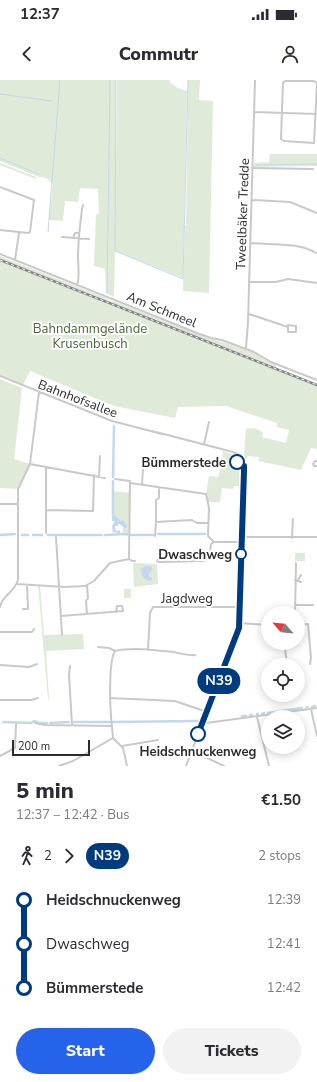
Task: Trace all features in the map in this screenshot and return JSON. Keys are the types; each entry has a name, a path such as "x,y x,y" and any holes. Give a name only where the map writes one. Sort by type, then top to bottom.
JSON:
{"street":[{"name":"Tweelbäker Tredde","path":"246,348 255,80"},
{"path":"285,81 317,83 316,114 314,142 282,141 283,83 285,81"},
{"path":"254,112 316,114"},
{"path":"252,168 313,169"},
{"path":"0,187 34,200 32,230 28,233 0,230"},
{"path":"252,200 290,202 317,213"},
{"path":"77,285 79,238 83,205"},
{"path":"15,260 19,233"},
{"path":"73,238 76,233 80,233"},
{"path":"62,237 89,239"},
{"path":"250,243 294,246 311,250 316,253"},
{"name":"Am Schmeel","path":"0,254 197,333 246,348 271,362 317,380"},
{"path":"249,282 276,282 288,279 317,283"},
{"path":"248,314 288,328 288,332 296,332 296,326 288,325 288,328"},
{"name":"Bahnhofsallee","path":"0,376 112,421 160,432 239,454"},
{"path":"0,607 0,603 17,584 18,489 30,464 39,392"},
{"path":"203,444 209,422"},
{"path":"186,766 238,632 240,623 244,466 243,460 239,454 235,458 241,466 244,466"},
{"path":"99,476 100,456"},
{"path":"317,461 313,464 314,466 317,466"},
{"path":"30,464 105,478"},
{"path":"46,467 46,533"},
{"path":"142,485 143,467"},
{"path":"46,510 93,511 94,475"},
{"path":"115,479 159,488 206,494 209,508 208,536 214,542 242,542"},
{"path":"129,558 130,483"},
{"path":"156,536 156,500 159,498 159,488"},
{"path":"0,504 18,504"},
{"path":"292,538 293,519"},
{"path":"156,522 192,520 197,523 208,523"},
{"path":"56,537 62,635"},
{"path":"242,537 317,537"},
{"path":"164,561 207,560 210,556 211,544 214,542"},
{"path":"17,584 27,586 76,587 87,585 94,581 110,563 129,558 132,561 135,561"},
{"path":"296,563 295,605 313,605"},
{"path":"296,580 301,575"},
{"path":"296,580 301,582"},
{"path":"87,585 87,614"},
{"path":"22,609 28,609 27,586"},
{"name":"Jagdweg","path":"148,650 150,613 153,607 240,607"},
{"path":"61,616 116,612"},
{"path":"240,623 261,624"},
{"path":"305,624 308,624 311,658 310,664"},
{"path":"0,632 32,632 34,629"},
{"path":"98,647 109,648 116,651 148,650 194,655"},
{"path":"116,651 113,657 110,698 113,738 122,746 128,766"},
{"path":"0,665 29,666 37,664"},
{"path":"70,666 69,675 72,725"},
{"path":"0,700 31,700 38,698"},
{"path":"110,698 175,701 207,712"},
{"path":"203,723 317,708"},
{"path":"311,709 317,736"},
{"path":"257,717 269,766"},
{"path":"35,723 45,725 112,726"},
{"path":"0,756 15,748 16,724"},
{"path":"59,766 73,761 113,738"},
{"path":"122,746 158,740"},
{"path":"199,754 224,766"}],"green space":[{"path":"0,80 116,80 116,166 117,80 170,80 170,83 187,91 183,278 115,251 114,297 106,293 105,269 94,266 96,214 99,214 98,189 80,188 78,202 65,201 63,221 49,220 53,183 46,178 39,177 0,161"},
{"path":"188,80 200,80 199,100 213,101 209,293 183,291 186,225"},
{"path":"270,154 317,154 317,166 254,167 254,163 269,162"},
{"path":"0,163 36,177 36,179 0,165"},
{"path":"0,256 106,298 112,302 113,301 208,338 254,353 276,365 276,367 0,259"},
{"name":"Bahndammgelände Krusenbusch","path":"0,261 317,386 317,449 311,448 301,470 258,461 259,457 248,456 246,460 244,454 246,429 254,428 263,432 262,437 286,443 289,430 277,427 277,423 226,406 178,407 175,418 114,406 30,371 23,385 0,375"},
{"path":"0,379 22,388 14,459 30,464 18,489 0,488"},
{"path":"223,451 234,455 236,463 241,468 240,486 234,486 233,489 222,488 220,502 207,502 206,494 209,476 218,477 222,463"},
{"path":"114,491 130,493 128,536 122,535 123,528 127,525 123,520 121,521 112,514"},
{"path":"295,553 305,553 305,561 295,561"},
{"path":"133,563 157,564 158,584 134,587"},
{"path":"38,585 40,585 44,635 83,634 84,649 46,651 49,699 48,699"},
{"path":"124,589 131,589 131,598 124,598"}],"water":[{"path":"112,514 121,521 123,520 127,525 125,529 118,524 118,526 115,526 116,531 120,530 120,534 115,532 113,533 112,526 115,521 112,521"},
{"path":"146,566 153,568 149,574 149,577 152,577 151,581 144,579 140,569"}],"waterway":[{"path":"48,232 60,80"},
{"path":"107,293 110,80"},
{"path":"116,80 115,251 183,279 188,80"},
{"path":"0,94 52,101"},
{"path":"0,158 38,174"},
{"path":"256,165 317,164"},
{"path":"113,477 114,426"},
{"path":"113,481 113,516 115,517"},
{"path":"0,535 15,534"},
{"path":"105,535 127,534"},
{"path":"158,534 205,534"},
{"path":"22,535 28,535"},
{"path":"33,535 42,535"},
{"path":"48,535 102,535"},
{"path":"131,535 153,535"},
{"path":"288,710 302,708"},
{"path":"3,722 31,723 34,721 39,723 47,723"},
{"path":"113,722 199,721"},
{"path":"50,723 69,722"},
{"path":"74,722 110,722"}],"railway":[{"path":"0,260 317,385"}],"bus line":[{"name":"N39","path":"198,734 232,648 240,623 244,466 241,466 237,462"}],"place":[{"name":"Bümmerstede","path":"237,462"},
{"name":"Dwaschweg","path":"241,554"},
{"name":"Heidschnuckenweg","path":"198,734"}]}
